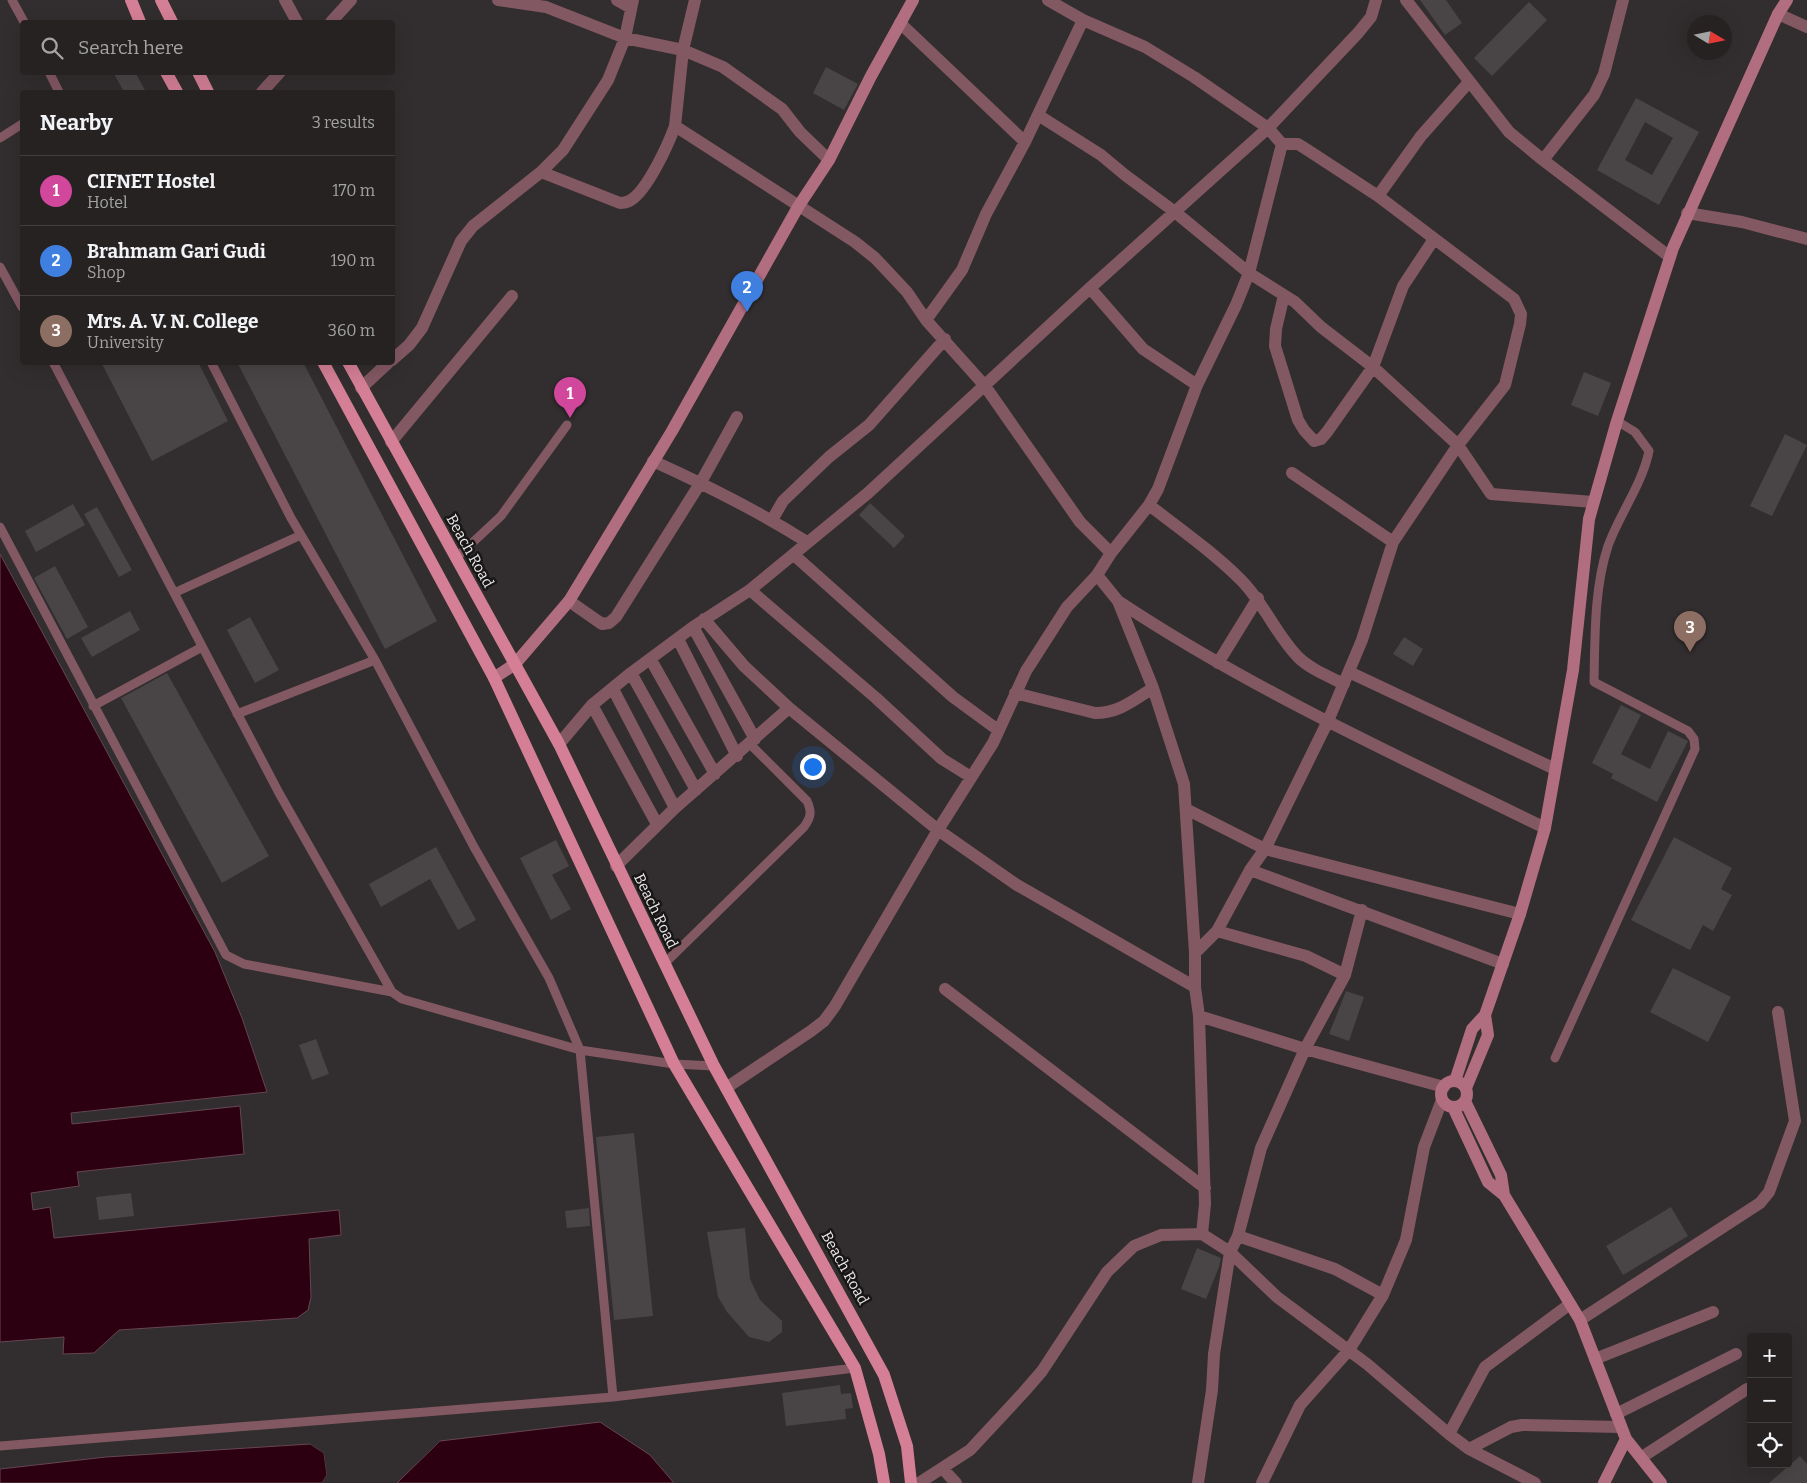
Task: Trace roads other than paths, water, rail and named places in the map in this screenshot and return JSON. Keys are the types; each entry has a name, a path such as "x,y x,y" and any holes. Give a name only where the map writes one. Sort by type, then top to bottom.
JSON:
{"main road":[{"path":"131,0 139,20"},
{"path":"161,0 171,20"},
{"path":"168,75 176,90"},
{"path":"200,75 207,90"},
{"path":"325,365 494,678 674,1064 855,1368 879,1454 884,1483"},
{"name":"Beach Road","path":"350,365 559,744 616,866 714,1066 884,1375 907,1446 912,1483"}],"street":[{"path":"285,0 296,20"},
{"path":"333,20 351,0"},
{"path":"498,0 546,8 625,38 683,50 724,66 775,104 829,160"},
{"path":"395,357 409,345 422,328 462,241 473,226 541,172 563,150 608,80 625,38 632,4 617,0"},
{"path":"541,172 620,203 630,202 638,194 666,150 675,126 683,50 695,0"},
{"path":"494,678 515,664 569,601 653,461 798,207 829,160 913,0"},
{"path":"1048,0 1083,20 1145,47 1194,77 1268,128 1282,144 1298,144 1378,196 1514,299 1521,314 1505,385 1458,445 1393,542 1362,640 1328,721 1265,849 1250,870 1217,931 1195,953"},
{"path":"559,744 592,705 631,673 704,619 750,590 868,493 1090,288 1268,128 1358,33 1370,17 1376,0"},
{"path":"1406,0 1509,132 1670,257"},
{"path":"1543,160 1594,95 1604,74 1623,0"},
{"path":"1262,1483 1300,1405 1349,1350 1383,1296 1406,1240 1424,1147 1454,1094 1472,1029 1485,1015 1520,914 1544,828 1573,670 1589,519 1617,421 1670,257 1687,213 1778,14 1787,0"},
{"path":"1778,14 1807,27"},
{"path":"926,320 962,270 986,214 1038,116 1083,20"},
{"path":"900,23 1025,142"},
{"path":"264,90 277,75"},
{"path":"1378,196 1421,136 1469,82"},
{"path":"1038,116 1100,155 1124,176 1175,212 1249,273 1284,295 1312,316 1320,327 1373,367 1458,445 1491,494 1593,502"},
{"path":"675,126 855,242 875,258 907,292 926,320 945,339 985,386 1080,522 1111,553"},
{"path":"726,1088 824,1020 835,1006 971,777 998,730 1015,693 1067,607 1097,575 1111,553 1149,505 1158,489 1197,386 1236,305 1249,273 1282,144"},
{"path":"1687,213 1742,222 1807,239"},
{"path":"1284,295 1276,329 1276,346 1298,420 1314,441 1321,439 1328,432 1373,367 1403,286 1434,239"},
{"path":"1090,288 1142,349 1197,386"},
{"path":"391,442 512,296"},
{"path":"772,520 784,501 829,457 869,425 945,339"},
{"path":"361,388 386,365"},
{"path":"569,601 597,622 609,623 616,616 700,482 737,417"},
{"path":"653,461 700,482 772,520 807,542"},
{"path":"1292,473 1393,542"},
{"path":"1149,505 1240,578 1258,598 1283,639 1307,665 1344,684"},
{"path":"794,555 953,697 998,730"},
{"path":"1097,575 1118,601 1153,688 1184,784 1188,810 1195,987 1199,1016 1206,1204 1202,1234"},
{"path":"750,590 876,698 942,759 971,777"},
{"path":"1218,663 1258,598"},
{"path":"1118,601 1176,640 1256,685 1544,828"},
{"path":"704,619 744,666 789,708 938,830 1018,885 1195,987"},
{"path":"693,627 753,741"},
{"path":"678,639 737,756"},
{"path":"650,660 715,774"},
{"path":"1349,672 1555,769"},
{"path":"631,673 696,790"},
{"path":"1015,693 1095,713 1108,713 1120,709 1153,688"},
{"path":"613,689 675,808"},
{"path":"592,705 657,824"},
{"path":"616,866 657,824 737,756 789,708"},
{"path":"1188,810 1265,849 1520,914"},
{"path":"1250,870 1362,910 1503,964"},
{"path":"1198,1483 1212,1390 1214,1354 1230,1252 1238,1236 1261,1148 1305,1049 1345,975 1362,910"},
{"path":"1217,931 1306,956 1345,975"},
{"path":"944,989 1205,1188"},
{"path":"1580,1320 1760,1203 1769,1192 1794,1121 1778,1012"},
{"path":"1199,1016 1454,1094"},
{"path":"1454,1094 1488,1182 1504,1195 1580,1320 1624,1433 1661,1483"},
{"path":"920,1483 970,1450 1023,1393 1042,1371 1107,1272 1134,1246 1161,1235 1202,1234 1230,1252 1277,1297 1349,1350 1449,1434 1469,1448 1535,1483"},
{"path":"1238,1236 1335,1269 1383,1296"},
{"path":"1449,1434 1485,1367 1570,1304"},
{"path":"1595,1359 1713,1312"},
{"path":"1616,1414 1736,1354"},
{"path":"1642,1457 1747,1389"},
{"path":"1469,1448 1511,1427 1522,1425 1624,1433"},
{"path":"1604,1483 1624,1433"},
{"path":"943,1469 956,1483"}],"lane":[{"path":"12,0 23,20"},
{"path":"50,75 58,90"},
{"path":"0,138 20,125"},
{"path":"0,267 20,303"},
{"path":"56,365 279,793 392,992"},
{"path":"213,365 301,536 375,660 474,847 549,978 580,1050 613,1397"},
{"path":"1555,1058 1695,749 1694,739 1688,731 1594,682 1599,598 1608,548 1617,522 1645,470 1649,451 1634,432 1617,421"},
{"path":"456,558 501,516 566,425"},
{"path":"0,527 226,955 244,964 392,992 402,999 580,1050 674,1064 714,1066"},
{"path":"174,593 301,536"},
{"path":"93,706 202,647"},
{"path":"238,714 375,660"},
{"path":"664,964 804,827 810,818 811,809 807,801 753,741"},
{"path":"0,1446 613,1397 855,1368"}],"place":[{"name":"Brahmam Gari Gudi","path":"747,312"},
{"name":"CIFNET Hostel","path":"570,418"},
{"name":"Mrs. A. V. N. College","path":"1690,652"}]}
